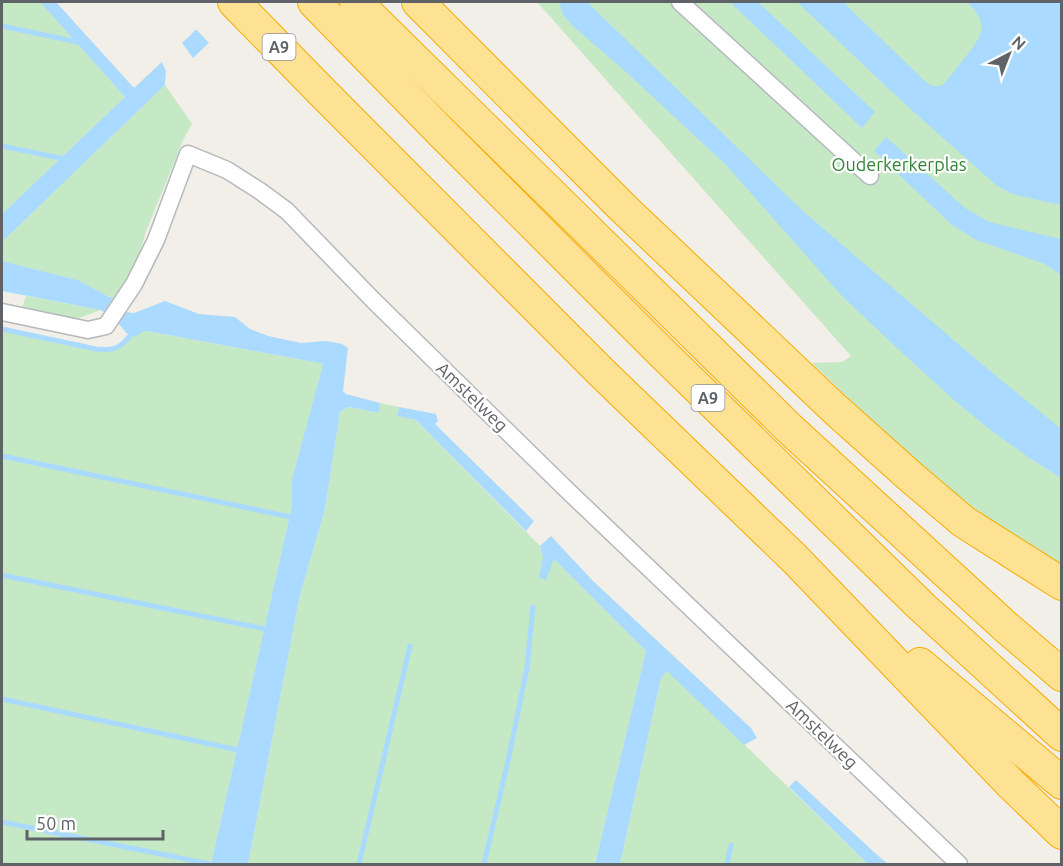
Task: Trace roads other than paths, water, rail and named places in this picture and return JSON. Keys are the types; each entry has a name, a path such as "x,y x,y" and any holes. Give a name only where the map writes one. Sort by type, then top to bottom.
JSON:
{"highway":[{"name":"A9","path":"234,2 601,372 795,559 1011,784 1062,833"},
{"name":"A9","path":"314,2 375,42 790,429 1007,628 1062,675"},
{"name":"A9","path":"356,2 375,42 441,132 660,351 921,606 1062,735"},
{"path":"418,2 623,208 844,418 964,522 1062,584"},
{"name":"A9","path":"795,559 1062,783"}],"street":[{"path":"680,2 870,176"},
{"name":"Amstelweg","path":"2,312 88,330 106,326 134,284 156,240 188,154 227,170 260,190 287,211 381,309 560,483 959,864"}],"water":[{"path":"40,2 56,2 134,88 162,62 166,71 165,85 2,242 2,214 125,97"},
{"path":"225,2 252,2 193,58 182,43"},
{"path":"560,2 587,2 804,212 1061,429 1061,478 993,432 955,401 842,296 726,165 574,27 564,16"},
{"path":"730,2 758,2 875,112 862,128"},
{"name":"Ouderkerkerplas","path":"797,2 843,2 927,83 936,86 943,85 973,48 980,34 981,22 967,2 1061,2 1061,205 1012,194 996,185 907,106"},
{"path":"886,137 965,208 989,222 1061,239 1061,275 1045,264 976,240 952,225 874,151"},
{"path":"2,261 78,280 113,299 126,312 134,313 165,301 199,314 235,317 250,329 268,336 301,343 326,341 342,344 348,348 343,391 346,394 380,403 379,413 349,407 340,412 325,509 300,595 248,864 211,864 292,506 292,479 323,364 147,331 136,337 126,333 117,321 101,310 2,291"},
{"path":"399,407 436,414 438,421 435,424 534,521 526,531 416,420 397,416"},
{"path":"551,536 593,581 751,728 757,738 744,745 667,671 661,678 620,864 595,864 646,651 554,559 546,580 539,578 543,557 540,546"},
{"path":"796,780 888,864 868,864 789,787"}],"waterway":[{"path":"2,26 82,43"},
{"path":"2,146 65,159"},
{"path":"2,329 96,349 115,348 122,344 133,330"},
{"path":"2,456 296,518"},
{"path":"2,575 270,630"},
{"path":"484,864 527,668 533,607"},
{"path":"359,864 410,646"},
{"path":"2,699 243,751"},
{"path":"2,822 210,864"},
{"path":"727,864 731,845"}]}
